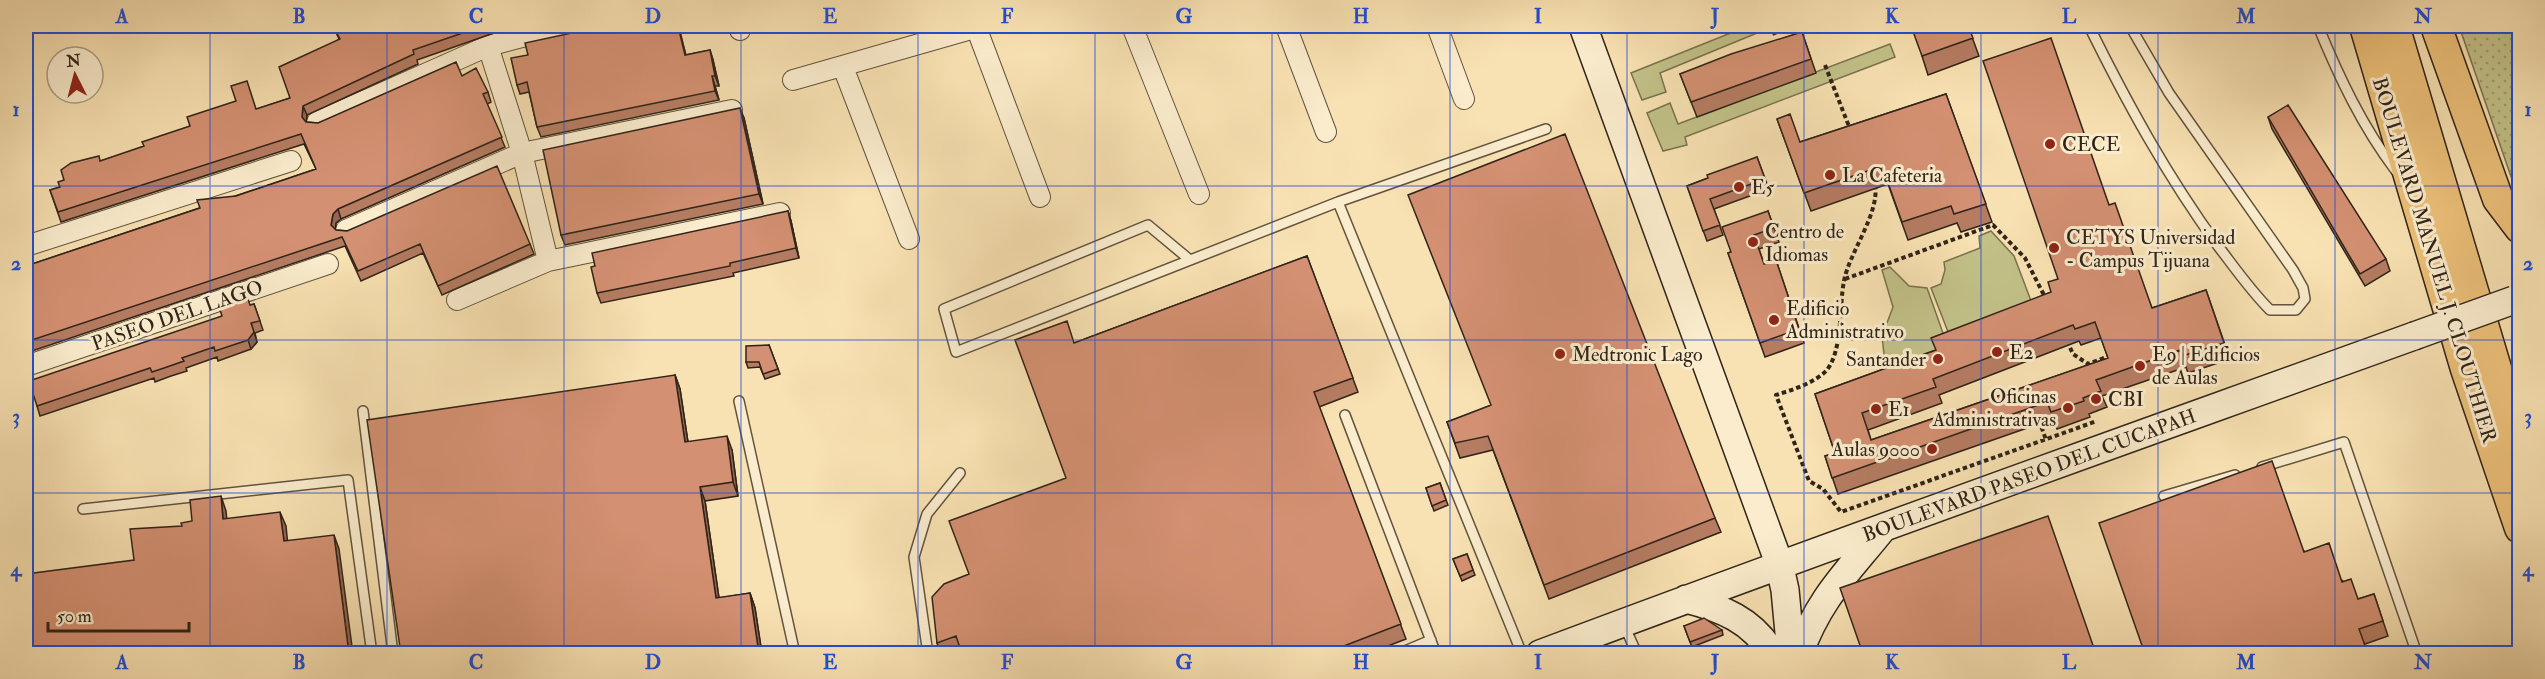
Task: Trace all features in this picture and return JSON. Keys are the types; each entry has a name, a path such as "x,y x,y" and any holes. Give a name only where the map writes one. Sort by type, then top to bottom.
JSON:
{"main road":[{"path":"1583,26 1779,563 1785,590 1791,654"},
{"name":"BOULEVARD MANUEL J. CLOUTHIER","path":"2365,26 2412,192 2486,429 2520,528"},
{"name":"BOULEVARD MANUEL J. CLOUTHIER","path":"2394,26 2520,449"},
{"path":"2436,26 2498,199 2520,228"},
{"name":"BOULEVARD PASEO DEL CUCAPAH","path":"1540,654 1779,563 1883,528 2517,299"},
{"path":"1799,654 1809,625 1830,590 1883,528"},
{"path":"1686,599 1718,607 1737,616 1755,631 1772,654"}],"street":[{"path":"317,122 488,46 564,26"},
{"path":"793,80 979,26 1040,197"},
{"path":"1132,26 1199,194"},
{"path":"1286,26 1326,132"},
{"path":"1437,26 1464,99"},
{"path":"488,46 522,153 548,261"},
{"path":"843,67 909,239"},
{"path":"346,230 522,153 732,110"},
{"path":"26,246 291,161"},
{"path":"457,300 548,261 780,213"},
{"name":"PASEO DEL LAGO","path":"26,366 328,264"}],"lane":[{"path":"2089,26 2146,135 2200,220 2255,295 2270,310 2296,310 2304,299 2303,288 2293,270 2169,93 2130,26"},
{"path":"2318,26 2338,74 2371,138 2412,192"},
{"path":"1190,260 1148,225 944,309 956,352 1338,202 1546,129"},
{"path":"1338,202 1522,654"},
{"path":"739,401 795,654"},
{"path":"363,411 393,654"},
{"path":"1345,415 1436,654"},
{"path":"2254,469 2344,442 2417,654"},
{"path":"2164,496 2243,472"},
{"path":"928,654 914,557 927,514 960,474"},
{"path":"83,508 348,480 372,654"},
{"path":"1623,622 1637,654"},
{"path":"1398,654 1431,640"}],"path":[{"path":"1771,26 1775,35"},
{"path":"1825,65 1854,139"},
{"path":"1871,177 1876,188 1874,203 1844,279 1835,354 1826,370 1794,389 1776,395 1809,481 1823,489 1841,512 2097,421"},
{"path":"1844,279 1993,225 2025,258 2047,300"},
{"path":"2063,332 2073,354 2088,364"},
{"path":"2088,364 2115,355"},
{"path":"2088,364 2089,376"},
{"path":"2036,410 2046,440"}],"shaded area":[{"path":"1748,26 1774,26 1660,73 1666,92 1642,100 1631,73"},
{"path":"2459,26 2519,26 2519,195 2516,191"},
{"path":"1890,44 1895,57 1685,137 1687,145 1663,151 1647,113 1670,103 1678,124"},
{"path":"1991,231 2014,256 2033,306 1950,337 1931,288 1941,284 1945,270 1944,262 1980,248 1979,236"},
{"path":"1890,267 1909,286 1927,288 1949,350 1886,372 1882,336 1893,307 1882,270"}],"building":[{"path":"333,26 352,26 355,31 368,26 483,26 413,50 414,54 303,106 302,117 306,122 318,123 456,62 462,76 476,68 488,92 483,94 502,137 338,209 333,214 331,225 336,230 347,231 497,166 530,244 438,286 420,244 358,271 342,237 26,342 26,266 200,208 197,200 236,196 316,169 301,134 58,212 50,190 60,187 58,182 64,180 61,170 71,163 99,156 100,161 144,146 142,142 190,126 187,117 236,101 231,86 247,81 256,109 290,98 279,67 340,39"},
{"path":"604,26 678,26 685,55 710,50 715,76 712,76 715,91 537,127 527,82 517,85 511,58 528,55 525,43"},
{"path":"1911,26 1968,26 1973,38 1922,56"},
{"path":"1802,32 1811,59 1691,102 1680,74 1731,54"},
{"path":"2051,38 2109,205 2115,203 2152,308 2206,290 2224,343 2182,356 2180,350 2096,380 2101,391 2083,398 2084,401 2051,412 2047,402 1832,478 1825,456 1835,453 1815,394 1936,350 1931,338 2051,292 2048,282 2058,279 1983,61","holes":["2095,322 2108,358 1871,440 1862,413 1936,387 1933,379 2073,325 2075,329"]},
{"path":"1946,94 1986,204 1954,214 1951,206 1902,222 1882,166 1804,193 1777,119 1790,114 1800,142"},
{"path":"2288,105 2386,259 2360,274 2268,117"},
{"path":"740,108 759,194 561,235 543,150"},
{"name":"Medtronic Lago","path":"1565,134 1715,518 1544,585 1488,436 1455,443 1447,422 1491,405 1408,195"},
{"path":"1757,157 1765,179 1710,199 1720,225 1703,231 1687,186 1708,178 1707,175"},
{"path":"788,211 796,248 730,263 730,266 597,293 591,267 595,266 592,253"},
{"name":"Edificio Administrativo","path":"1768,211 1774,228 1754,235 1764,264 1776,260 1799,329 1760,343 1728,253 1731,252 1722,227"},
{"path":"1307,256 1353,378 1314,392 1401,624 1323,654 962,654 956,636 937,643 932,597 944,584 969,574 949,521 1066,478 1015,340 1067,321 1074,343"},
{"path":"246,293 250,305 254,304 260,321 251,323 254,332 248,340 215,351 214,347 152,372 150,368 37,406 29,381 222,316 218,303"},
{"path":"769,345 778,369 763,374 759,362 746,362 746,346"},
{"path":"675,375 685,442 727,436 733,482 700,487 716,598 750,593 759,654 401,654 367,420"},
{"path":"2272,461 2304,552 2329,543 2342,582 2351,579 2358,599 2374,594 2383,621 2359,629 2368,654 2145,654 2099,523"},
{"path":"1440,483 1446,500 1432,506 1426,488"},
{"path":"221,496 223,519 280,512 284,541 334,535 349,654 26,654 26,574 134,560 130,529 182,526 181,523 192,521 190,500"},
{"path":"2048,516 2096,654 1863,654 1840,588"},
{"path":"1467,554 1473,570 1460,576 1453,559"},
{"path":"1704,618 1722,630 1690,642 1684,626"}],"place":[{"name":"CECE","path":"2050,144"},
{"name":"La Cafeteria","path":"1830,175"},
{"name":"E5","path":"1739,187"},
{"name":"Centro de Idiomas","path":"1753,242"},
{"name":"CETYS Universidad - Campus Tijuana","path":"2054,248"},
{"name":"Edificio Administrativo","path":"1774,320"},
{"name":"E2","path":"1997,352"},
{"name":"Medtronic Lago","path":"1560,354"},
{"name":"Santander","path":"1938,359"},
{"name":"E9 | Edificios de Aulas","path":"2140,366"},
{"name":"CBI","path":"2096,399"},
{"name":"Oficinas Administrativas","path":"2068,408"},
{"name":"E1","path":"1876,409"},
{"name":"Aulas 9000","path":"1932,449"}]}
